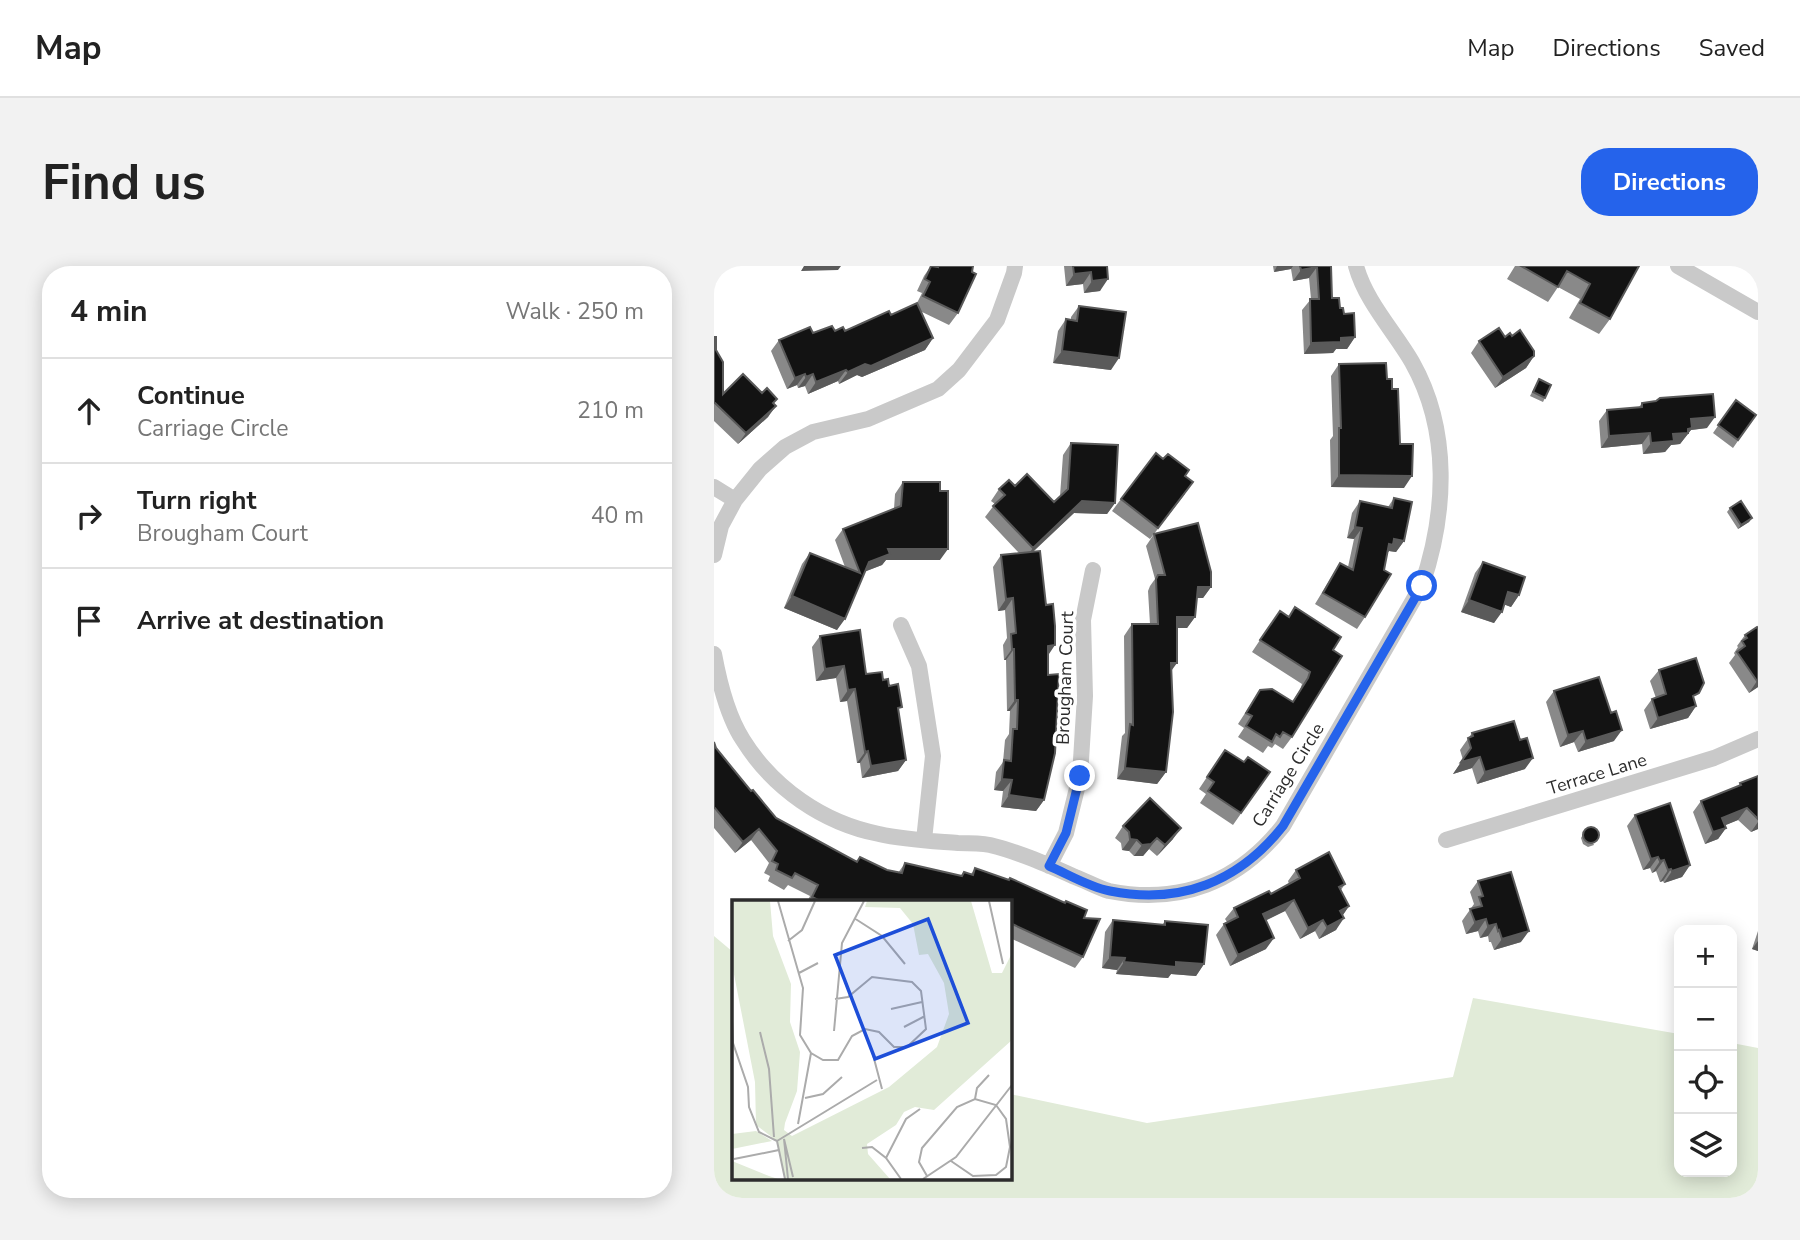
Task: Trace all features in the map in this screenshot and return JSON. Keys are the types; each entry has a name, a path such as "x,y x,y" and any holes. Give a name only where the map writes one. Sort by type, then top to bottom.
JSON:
{"street":[{"path":"714,555 721,526 736,500 760,469 785,447 813,432 868,419 938,390 960,370 998,320 1015,266"},
{"name":"Carriage Circle","path":"714,654 719,682 742,738 768,772 805,804 825,816 878,834 989,845 1108,891 1156,895 1184,892 1221,880 1266,847 1293,808 1422,586 1434,548 1441,507 1440,444 1426,395 1413,364 1360,282 1356,266"},
{"path":"1678,266 1758,312"},
{"path":"714,487 736,500"},
{"name":"Brougham Court","path":"1049,866 1066,833 1080,776 1085,696 1083,620 1093,570"},
{"path":"901,625 919,666 933,756 924,840"},
{"name":"Terrace Lane","path":"1446,840 1714,758 1758,739"}],"green space":[{"path":"714,936 732,951 732,1180 1012,1180 1012,1094 1147,1123 1453,1077 1473,998 1674,1033 1674,1177 1737,1177 1737,1044 1758,1048 1758,1198 714,1198"}],"building":[{"path":"931,266 973,266 972,272 976,274 958,313 923,296 930,282 925,279"},
{"path":"1073,266 1107,266 1108,279 1092,281 1091,272 1074,274"},
{"path":"1300,266 1331,266 1332,298 1339,298 1344,314 1354,313 1355,337 1341,338 1341,342 1311,343 1310,299 1319,299 1317,267 1301,270"},
{"path":"1521,266 1639,266 1610,319 1580,303 1590,284 1567,271 1558,287"},
{"path":"917,303 933,338 871,366 865,364 816,382 813,374 795,378 779,340 810,327 813,333 832,326 835,331 843,327 845,331 889,311 891,315"},
{"path":"1079,306 1126,312 1119,358 1062,351 1066,319 1077,321"},
{"path":"1499,328 1505,337 1520,330 1534,351 1534,356 1503,377 1479,341"},
{"path":"714,337 716,350 723,362 723,394 743,374 762,393 767,388 777,399 773,403 776,406 746,433 714,402"},
{"path":"1386,363 1387,379 1392,379 1392,389 1398,389 1400,444 1413,444 1412,476 1339,475 1339,364"},
{"path":"1539,379 1551,385 1545,398 1533,392"},
{"path":"1713,394 1715,417 1691,419 1692,428 1688,429 1688,433 1673,434 1674,441 1651,443 1650,433 1609,436 1607,410 1642,407 1642,403 1660,398"},
{"path":"1736,400 1756,415 1738,440 1718,425"},
{"path":"1071,443 1118,445 1115,503 1082,501 1033,548 993,506 1005,495 999,489 1009,480 1015,486 1027,474 1054,502 1068,489"},
{"path":"1156,453 1163,459 1168,454 1189,470 1185,476 1193,482 1158,528 1121,499"},
{"path":"903,482 940,482 940,491 948,491 948,549 888,549 890,554 869,562 845,619 792,596 810,553 860,573 843,529 901,506"},
{"path":"1394,498 1412,502 1404,541 1394,539 1393,545 1389,544 1384,570 1391,574 1365,617 1323,593 1340,563 1353,570 1362,528 1355,527 1360,501 1392,508"},
{"path":"1741,501 1752,518 1741,525 1730,508"},
{"path":"1198,523 1211,572 1211,587 1198,587 1195,617 1177,617 1177,663 1171,663 1173,712 1166,772 1125,768 1130,724 1133,725 1132,624 1158,624 1156,579 1158,575 1165,575 1154,534"},
{"path":"1040,551 1046,605 1053,604 1055,626 1055,645 1048,646 1048,675 1059,674 1055,753 1044,800 1009,795 1012,780 1002,779 1004,760 1011,761 1013,729 1017,729 1018,700 1015,700 1011,634 1016,633 1013,598 1006,599 1001,555"},
{"path":"1483,562 1525,577 1519,595 1508,592 1502,612 1469,600"},
{"path":"1295,607 1341,637 1333,650 1342,656 1292,737 1283,732 1280,737 1276,734 1272,742 1246,726 1252,716 1246,713 1260,690 1272,689 1293,702 1308,678 1310,672 1260,640 1280,611 1289,617"},
{"path":"1757,627 1757,681 1737,652 1745,646 1742,641 1747,638 1745,635"},
{"path":"860,630 866,674 882,672 883,680 888,679 889,686 898,684 902,707 898,708 906,760 871,766 868,751 865,752 855,689 848,690 844,666 825,669 820,636"},
{"path":"1696,658 1704,683 1699,693 1693,696 1696,706 1658,718 1652,699 1666,694 1659,670"},
{"path":"1599,677 1611,713 1616,711 1622,730 1586,741 1583,731 1568,735 1554,691"},
{"path":"1514,721 1520,740 1527,738 1533,758 1485,772 1480,757 1461,762 1471,748 1468,738 1473,736 1472,733"},
{"path":"714,742 751,791 753,790 776,818 857,862 860,857 887,870 902,873 905,863 962,876 964,872 973,875 975,868 1009,880 1010,878 1087,910 1084,918 1100,919 1083,957 1012,924 1012,900 818,900 812,897 818,885 795,873 792,878 776,870 778,864 772,861 777,851 759,829 743,842 714,807"},
{"path":"1225,750 1244,762 1248,757 1270,772 1241,813 1208,791 1214,782 1207,777"},
{"path":"1758,776 1758,819 1747,808 1722,818 1726,828 1713,832 1701,801"},
{"path":"1150,798 1181,828 1165,845 1157,838 1151,844 1142,845 1137,840 1130,839 1129,832 1123,826"},
{"path":"1670,803 1690,865 1672,871 1668,870 1664,860 1660,861 1658,857 1651,859 1635,815"},
{"path":"1591,827 1599,835 1591,843 1583,835"},
{"path":"1329,852 1345,884 1339,887 1349,906 1340,911 1344,918 1327,927 1323,920 1308,928 1294,900 1263,914 1274,938 1238,955 1224,924 1238,917 1234,908 1269,891 1271,894 1300,878 1296,870"},
{"path":"1511,872 1529,931 1502,939 1496,924 1488,926 1486,919 1475,922 1470,909 1482,906 1479,897 1483,896 1478,881"},
{"path":"1113,920 1165,925 1165,921 1208,925 1204,964 1176,962 1176,967 1124,962 1125,958 1110,957"}],"route":[{"path":"1080,776 1066,833 1049,866 1108,891 1156,895 1184,892 1221,880 1266,847 1283,826 1422,586"}]}
